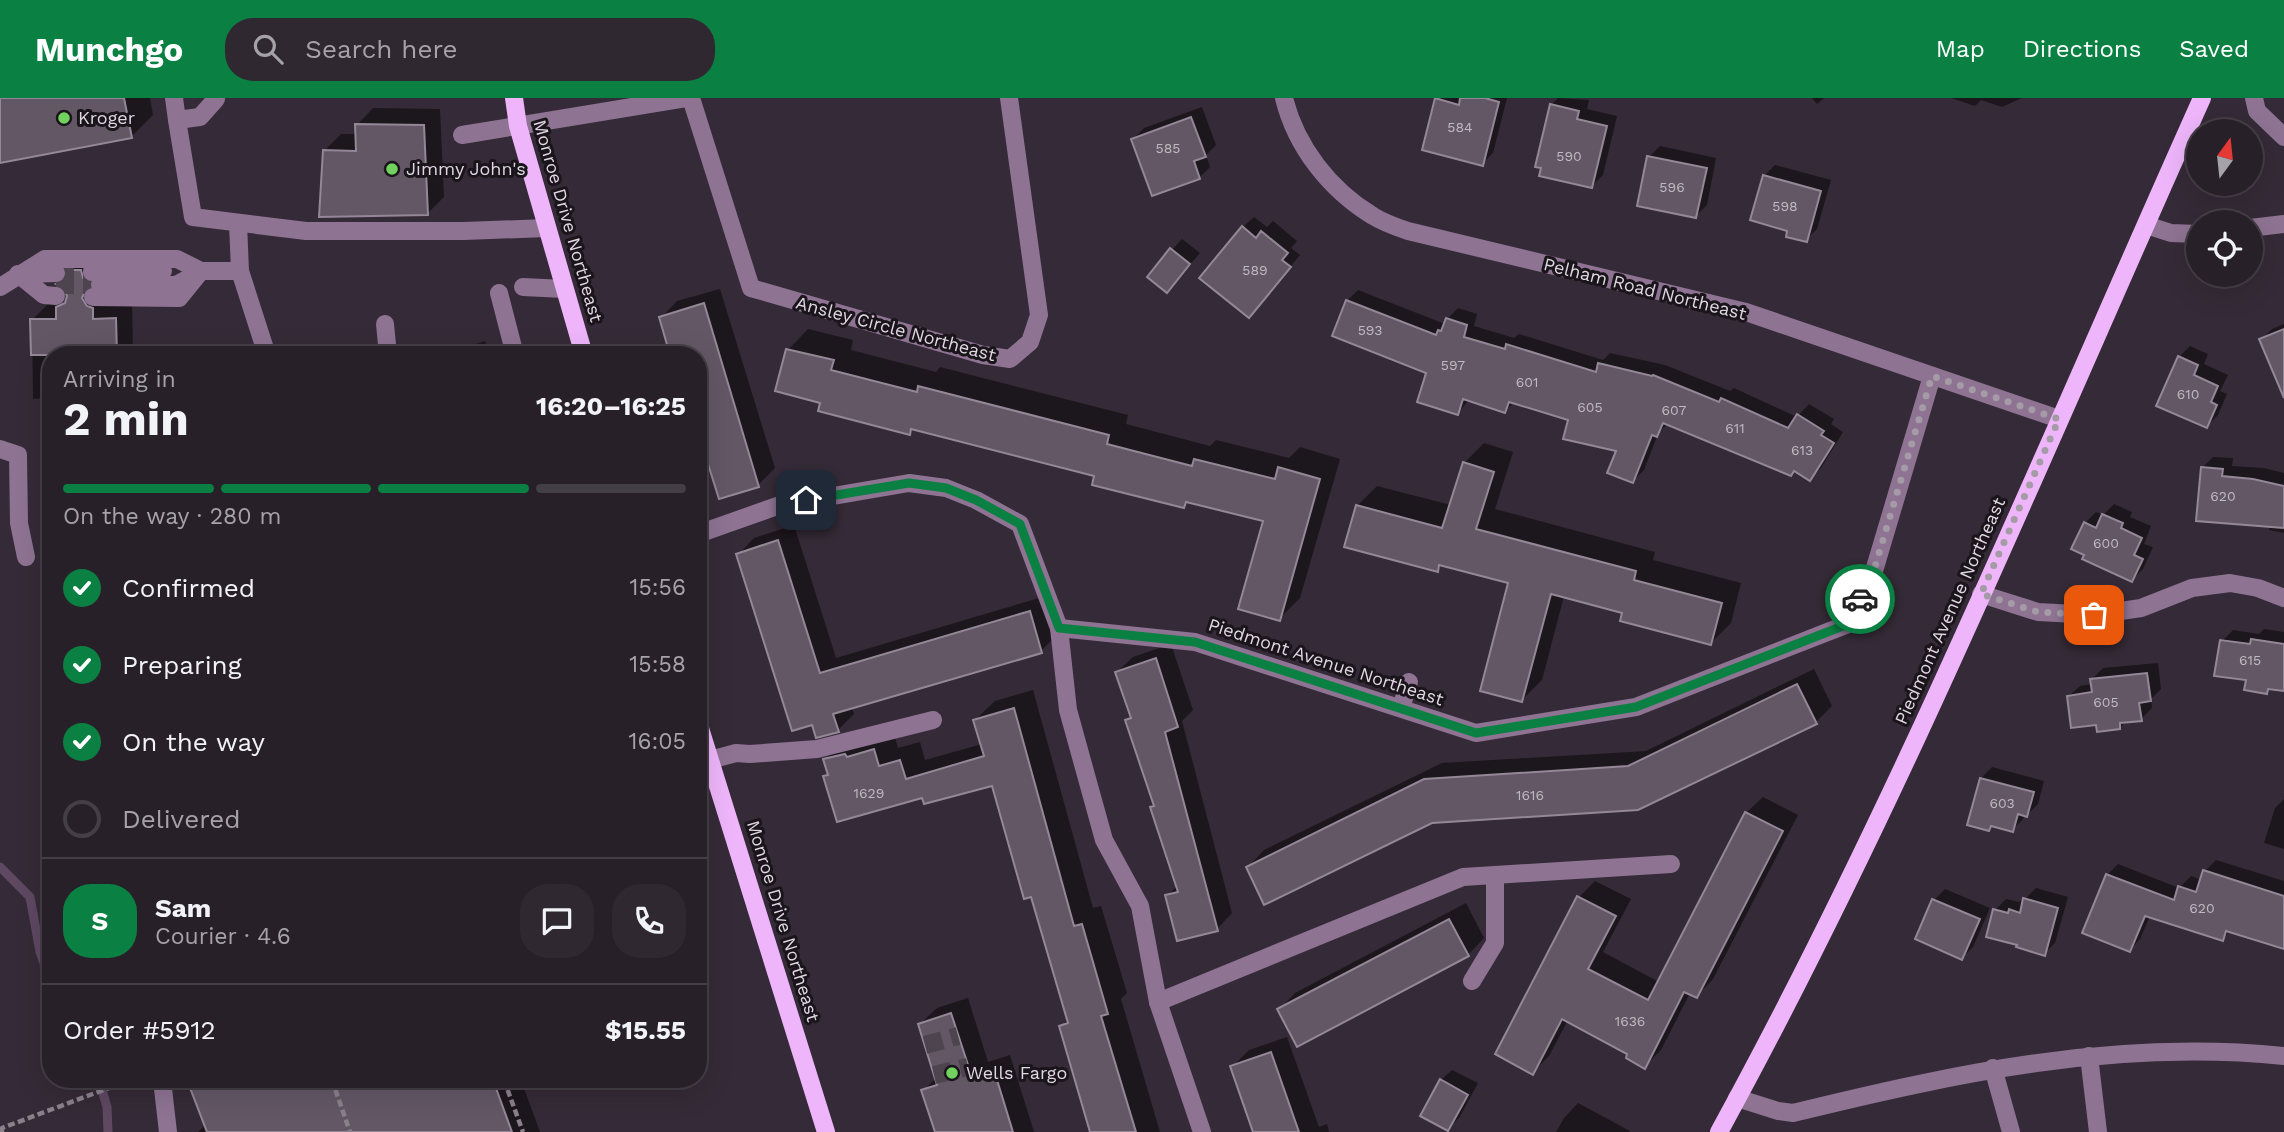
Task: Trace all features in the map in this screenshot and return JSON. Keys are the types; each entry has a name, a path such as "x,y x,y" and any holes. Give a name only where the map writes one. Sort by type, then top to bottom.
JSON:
{"main road":[{"name":"Monroe Drive Northeast","path":"514,98 518,126 581,346"},
{"name":"Piedmont Avenue Northeast","path":"1719,1132 1797,984 1888,798 2202,98"},
{"name":"Monroe Drive Northeast","path":"707,750 827,1132"}],"street":[{"path":"173,98 193,217 306,230 464,231 547,228"},
{"name":"Ansley Circle Northeast","path":"462,135 681,99 751,288 983,355 1010,359 1030,342 1039,315 1009,98"},
{"name":"Pelham Road Northeast","path":"1284,98 1294,128 1307,154 1343,195 1374,217 1408,231 1746,312 2059,419"},
{"path":"2254,98 2258,111 2284,137"},
{"path":"177,120 200,117 216,99"},
{"path":"238,223 240,271 264,346"},
{"path":"2263,226 2284,223"},
{"path":"2146,225 2171,233 2186,234"},
{"path":"0,287 45,259 177,259 201,271"},
{"path":"201,271 179,298 92,285 201,271 240,271"},
{"path":"18,274 45,285 56,284"},
{"path":"523,287 564,289"},
{"path":"499,293 513,346"},
{"path":"385,324 387,346"},
{"name":"Piedmont Avenue Northeast","path":"1059,628 1195,642 1476,733 1636,707 1848,624 1874,570 1932,376"},
{"path":"0,449 18,455 19,523 26,557"},
{"path":"707,531 780,505 909,483 946,488 976,500 1020,524 1059,628 1068,710 1104,840 1140,906 1158,1002 1202,1132"},
{"path":"1981,594 2038,612 2094,615 2141,608 2192,588 2230,583 2284,598"},
{"path":"1401,708 1409,682"},
{"path":"710,760 736,753 817,749 933,720"},
{"path":"1158,1002 1463,877 1671,864"},
{"path":"1472,981 1495,943 1495,875"},
{"path":"1737,1098 1793,1113 1993,1068 2089,1056 2170,1051 2242,1051 2284,1056"},
{"path":"2089,1056 2098,1132"},
{"path":"1993,1068 2011,1132"},
{"path":"163,1088 169,1132"}],"path":[{"path":"2,1132 2,1128 109,1088"},
{"path":"335,1088 350,1132"},
{"path":"507,1088 523,1132"}],"building":[{"name":"Kroger","path":"0,98 124,98 132,138 0,163"},
{"path":"1435,98 1459,105 1460,98 1485,98 1499,102 1483,166 1422,150"},
{"path":"1550,104 1579,111 1577,119 1607,126 1592,188 1539,176 1541,168 1535,167"},
{"path":"1191,117 1206,157 1194,161 1200,179 1152,196 1131,139"},
{"path":"355,124 424,125 428,215 319,217 323,150 356,151"},
{"path":"1647,156 1707,168 1696,218 1637,206"},
{"path":"1763,175 1821,191 1807,242 1786,237 1787,231 1750,220"},
{"path":"1242,226 1256,238 1261,231 1288,253 1282,260 1291,267 1249,318 1199,278"},
{"path":"1170,248 1190,264 1167,293 1147,277"},
{"path":"67,270 81,270 83,278 89,283 82,298 87,306 93,308 93,319 116,318 117,346 42,346 42,355 31,355 30,319 56,319 56,307 65,303 67,296 63,287 56,284 66,279"},
{"path":"1346,300 1436,335 1438,330 1441,331 1446,318 1467,325 1464,337 1505,349 1506,344 1596,372 1598,363 1653,375 1719,402 1721,398 1788,428 1797,414 1824,431 1821,435 1834,443 1810,481 1794,471 1791,476 1663,423 1657,437 1652,435 1633,483 1607,473 1616,451 1563,439 1568,420 1509,402 1505,413 1463,399 1458,415 1417,402 1426,373 1332,336"},
{"path":"704,303 759,487 719,499 707,461 707,346 667,346 659,317"},
{"path":"2284,329 2284,398 2259,339"},
{"path":"786,349 834,360 831,370 917,392 918,386 1109,435 1107,444 1192,466 1194,459 1275,479 1278,467 1320,479 1280,621 1238,609 1263,521 1186,502 1184,508 1092,485 1094,476 911,429 910,435 818,411 820,403 775,391"},
{"path":"2178,356 2198,365 2194,375 2218,386 2211,402 2217,405 2207,428 2156,406"},
{"path":"1463,462 1494,472 1476,529 1636,571 1634,580 1722,603 1711,645 1620,621 1622,613 1551,594 1522,702 1480,691 1508,583 1439,565 1438,572 1344,547 1356,505 1442,528"},
{"path":"2201,467 2223,469 2222,476 2284,486 2284,528 2196,521"},
{"path":"2102,514 2123,523 2121,528 2142,538 2134,555 2143,559 2132,582 2082,559 2084,555 2071,549 2084,522 2096,528"},
{"path":"778,540 820,673 1030,611 1042,653 833,714 839,732 816,738 812,725 792,731 736,554"},
{"path":"2251,639 2284,644 2284,691 2268,689 2267,694 2244,690 2246,680 2214,676 2220,640 2250,644"},
{"path":"1156,658 1178,727 1165,732 1218,931 1177,941 1165,895 1178,892 1150,807 1154,806 1125,720 1131,718 1115,672"},
{"path":"2147,673 2151,701 2139,703 2142,721 2120,723 2120,729 2097,732 2096,725 2071,728 2067,696 2092,692 2090,679"},
{"path":"1797,684 1817,724 1638,810 1432,823 1264,905 1246,867 1424,779 1628,766"},
{"path":"1014,708 1074,926 1082,924 1108,1014 1101,1016 1136,1132 1090,1132 1059,1026 1068,1023 1031,897 1024,899 992,786 924,804 922,798 837,822 823,776 828,775 823,759 845,754 847,757 874,749 879,766 900,760 906,779 984,756 973,720"},
{"path":"1980,778 2034,792 2027,817 2018,814 2013,832 1991,826 1989,831 1967,825"},
{"path":"1745,812 1783,831 1697,998 1684,992 1645,1069 1626,1058 1627,1054 1562,1019 1533,1075 1495,1054 1577,896 1616,916 1588,969 1648,1000"},
{"path":"2203,870 2284,896 2284,949 2226,931 2223,941 2145,916 2130,952 2082,933 2106,874 2174,900 2178,886 2196,892"},
{"path":"2023,898 2058,908 2045,956 1986,937 1993,909 2008,913 2009,909 2020,913"},
{"path":"1932,899 1980,919 1962,960 1915,939"},
{"path":"1449,919 1469,956 1297,1047 1277,1009"},
{"name":"Wells Fargo","path":"951,1013 972,1077 994,1070 1013,1132 935,1132 921,1090 937,1085 918,1024"},
{"path":"1271,1052 1299,1132 1253,1132 1230,1066"},
{"path":"1440,1079 1468,1095 1448,1131 1420,1116"},
{"path":"190,1088 496,1088 512,1132 207,1132"}],"waterway":[{"path":"0,867 30,897 42,957"},
{"path":"101,1088 107,1107 108,1132"}],"tunnel":[{"path":"56,273 92,272"},
{"path":"56,285 93,285"},
{"path":"925,1045 958,1036"},
{"path":"934,1075 968,1067"}],"way so far":[{"path":"1860,599 1874,570 1932,376 2059,419 1981,594 2038,612 2094,615"}],"place":[{"name":"Kroger","path":"64,118"},
{"name":"Jimmy John's","path":"392,169"},
{"name":"Wells Fargo","path":"952,1073"}],"route":[{"path":"806,500 909,483 946,488 976,500 1020,524 1059,628 1195,642 1476,733 1636,707 1848,624 1860,599"}]}
